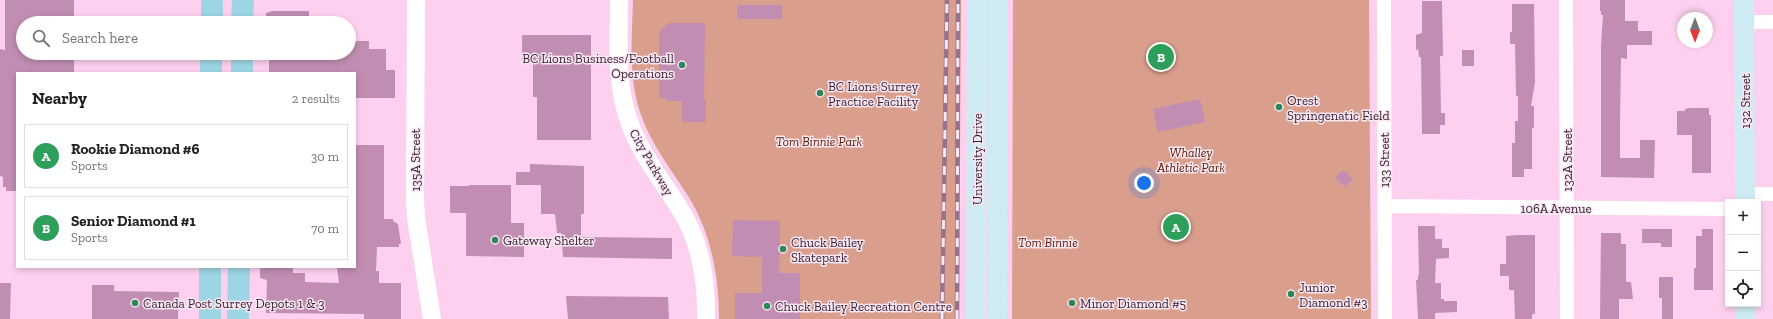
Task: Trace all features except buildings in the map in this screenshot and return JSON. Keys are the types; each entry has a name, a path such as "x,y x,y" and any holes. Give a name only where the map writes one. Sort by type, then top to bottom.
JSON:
{"main road":[{"path":"212,0 212,16"},
{"path":"242,0 242,16"},
{"name":"University Drive","path":"976,319 977,0"},
{"name":"University Drive","path":"997,319 998,0"},
{"name":"132 Street","path":"1744,0 1745,198"},
{"path":"211,60 211,72"},
{"path":"242,60 242,72"},
{"path":"210,268 210,319"},
{"path":"238,319 239,268"},
{"path":"1746,307 1746,319"}],"street":[{"name":"135A Street","path":"416,0 415,206 432,319"},
{"name":"City Parkway","path":"619,0 619,68 621,93 626,113 642,149 691,231 702,270 706,319"},
{"name":"133 Street","path":"1384,0 1385,319"},
{"name":"132A Street","path":"1566,0 1567,319"},
{"path":"1744,22 1773,22"},
{"path":"1745,198 1773,194"},
{"name":"106A Avenue","path":"1385,206 1725,209"}],"green space":[{"name":"Tom Binnie Park","path":"633,0 961,0 959,319 719,319 719,303 715,271 703,224 688,196 661,156 649,134 636,98 632,70"},
{"name":"Whalley Athletic Park","path":"1013,0 1369,0 1371,319 1012,319"}],"railway":[{"path":"942,319 947,0"},
{"path":"957,319 958,0"}],"place":[{"name":"Senior Diamond #1","path":"1161,57"},
{"name":"BC Lions Business/Football Operations","path":"682,65"},
{"name":"BC Lions Surrey Practice Facility","path":"820,93"},
{"name":"Orest Springenatic Field","path":"1279,107"},
{"name":"Rookie Diamond #6","path":"1176,227"},
{"name":"Gateway Shelter","path":"495,240"},
{"name":"Chuck Bailey Skatepark","path":"783,249"},
{"name":"Junior Diamond #3","path":"1291,294"},
{"name":"Canada Post Surrey Depots 1 & 3","path":"135,303"},
{"name":"Minor Diamond #5","path":"1072,303"},
{"name":"Chuck Bailey Recreation Centre","path":"767,306"}],"park label":[{"name":"Tom Binnie","path":"1048,242"}]}
